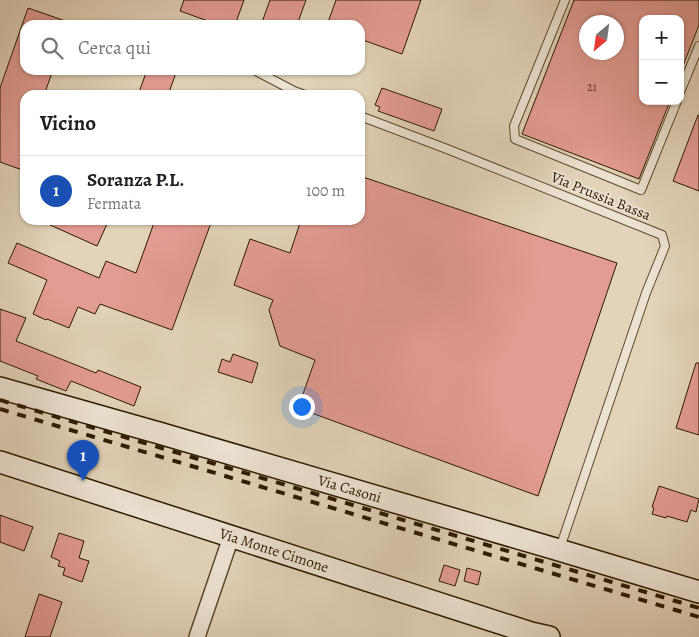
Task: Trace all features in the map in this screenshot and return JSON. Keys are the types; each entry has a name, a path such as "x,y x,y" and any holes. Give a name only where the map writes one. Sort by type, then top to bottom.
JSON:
{"street":[{"name":"Via Casoni","path":"0,388 699,592"},
{"name":"Via Monte Cimone","path":"0,462 548,637"},
{"path":"197,637 231,536"}],"lane":[{"path":"565,0 514,126 515,139 641,190 674,105"},
{"path":"684,82 699,46"},
{"path":"264,75 294,90"},
{"name":"Via Prussia Bassa","path":"365,118 662,235 666,246 646,293 559,550"}],"building":[{"path":"184,0 244,0 237,20 205,20 180,11"},
{"path":"270,0 306,0 299,20 263,20"},
{"path":"336,0 421,0 402,54 365,41 365,20 329,20"},
{"path":"574,0 699,0 699,25 684,63 684,15 639,15 639,105 668,105 639,179 522,134"},
{"path":"28,8 62,20 24,20"},
{"path":"20,31 20,75 51,75 46,90 20,90 20,169 0,162 0,88"},
{"path":"145,75 175,75 170,90 140,90"},
{"path":"382,88 442,109 434,131 378,111 380,107 375,105"},
{"path":"699,115 699,191 673,181"},
{"path":"365,178 617,263 538,496 298,408 315,360 280,346 269,310 273,300 234,285 250,239 290,253 299,225 365,225"},
{"path":"50,225 107,225 97,246"},
{"path":"153,225 210,225 172,330 100,304 95,314 78,307 69,328 46,320 33,314 47,280 8,263 17,243 99,278 106,261 136,273"},
{"path":"0,309 26,318 16,341 96,373 98,370 141,387 134,406 71,381 66,391 36,379 38,376 0,361"},
{"path":"233,354 258,363 252,383 218,372 222,359 230,362"},
{"path":"696,363 699,363 699,435 676,428"},
{"path":"659,486 699,499 696,512 691,510 687,522 652,514 654,508 652,507"},
{"path":"0,515 33,527 24,551 0,542"},
{"path":"59,533 84,541 79,558 89,561 82,582 63,575 65,568 58,566 60,561 51,557"},
{"path":"444,565 460,570 455,586 439,581"},
{"path":"467,568 481,572 478,585 464,581"},
{"path":"39,594 62,602 50,637 25,637"}],"railway":[{"path":"0,400 699,608"},
{"path":"0,409 699,617"}],"place":[{"name":"Soranza P.L.","path":"83,481"}]}
